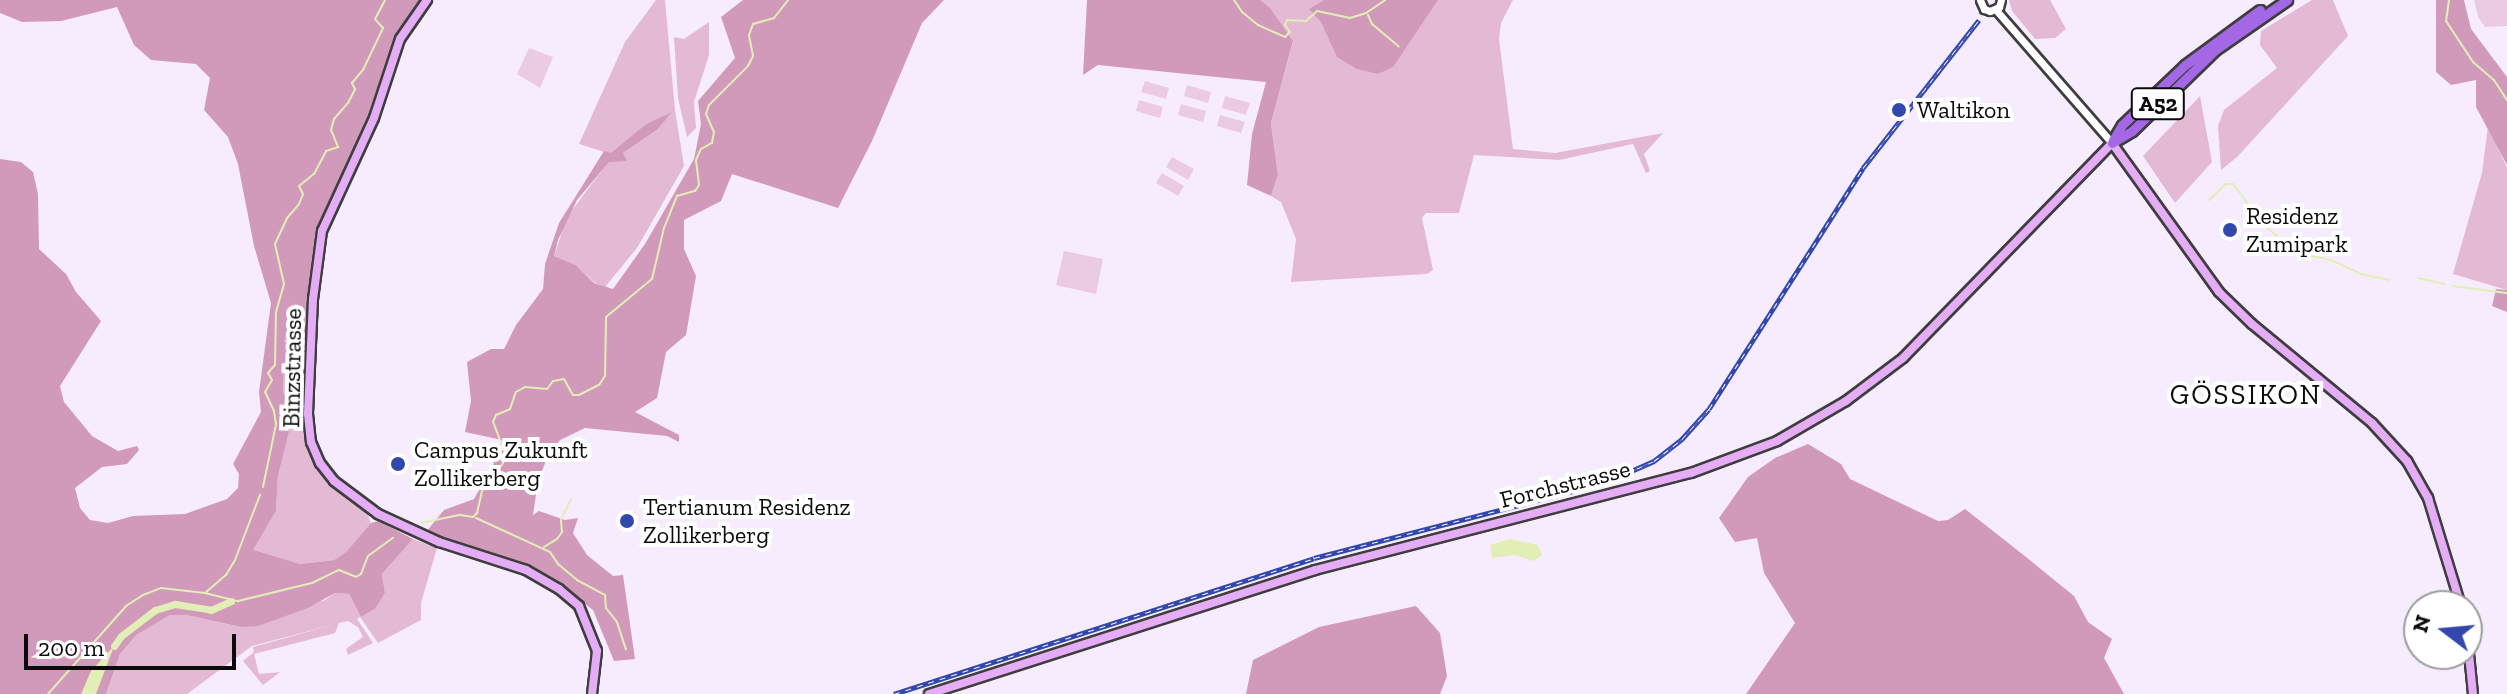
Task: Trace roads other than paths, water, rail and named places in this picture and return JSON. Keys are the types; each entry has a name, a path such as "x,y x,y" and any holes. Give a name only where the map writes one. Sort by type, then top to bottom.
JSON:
{"highway":[{"name":"Forchstrasse","path":"2112,143 2122,125 2185,65 2276,0"},
{"name":"Forchstrasse","path":"2112,143 2132,131 2215,50 2287,0"}],"main road":[{"name":"Binzstrasse","path":"427,0 400,39 374,118 322,231 312,313 308,405 311,442 320,463 334,481 378,514 439,542 526,570 559,589 579,606 597,651 597,676 592,694"},
{"path":"2112,143 2219,292 2252,324 2372,423 2407,461 2428,498 2456,590"},
{"name":"Forchstrasse","path":"929,694 1315,570 1691,473 1777,441 1846,401 1903,358 2112,143"},
{"path":"2471,670 2473,694"}],"street":[{"path":"1980,0 1984,9 1996,10 2112,143"},
{"path":"1996,10 2001,0"}],"waterway":[{"path":"263,487 276,424 265,392 272,380 268,373 275,365 276,312 284,284 275,244 287,218 299,204 303,194 299,186 314,174 326,151 338,147 331,130 334,119 348,103 355,89 352,83 363,70 383,28 375,19 385,0"},
{"path":"421,523 460,515 473,517 477,513 482,491 503,463 505,453 493,422 496,415 510,409 516,392 525,387 547,389 553,381 564,379 573,395 599,385 605,376 606,317 652,279 664,228 677,196 695,191 699,185 696,160 701,149 712,143 714,132 706,114 709,105 748,66 753,56 749,35 753,24 774,18 788,0"},
{"path":"1234,0 1242,12 1258,25 1285,37 1290,32 1285,25 1287,20 1306,21 1317,11 1350,18 1366,13 1385,0"},
{"path":"2449,0 2446,21 2473,62 2494,80 2507,100"},
{"path":"1368,15 1372,24 1399,47"},
{"path":"2209,200 2226,184 2233,184 2264,225 2292,249"},
{"path":"2296,253 2331,260 2361,274 2389,280"},
{"path":"2418,278 2444,284"},
{"path":"2452,286 2507,293"},
{"path":"205,593 226,575 235,560 260,495"},
{"path":"544,547 562,532 561,520 571,499"},
{"path":"476,518 550,552 558,564 577,580 605,595 606,608 617,622 626,650"},
{"path":"48,694 126,606 143,595 161,588 238,601 312,583 339,570 356,577 361,574 368,556 393,538"},
{"path":"114,646 121,636 155,610 175,604 211,610 231,601"}],"railway":[{"path":"894,694 1314,558 1604,483 1654,461 1682,439 1709,409 1863,168 1979,20"}],"place":[{"name":"Waltikon","path":"1899,110"},
{"name":"Residenz Zumipark","path":"2230,230"},
{"name":"Campus Zukunft Zollikerberg","path":"398,464"},
{"name":"Tertianum Residenz Zollikerberg","path":"627,521"}],"district":[{"name":"GÖSSIKON","path":"2246,395"}]}
